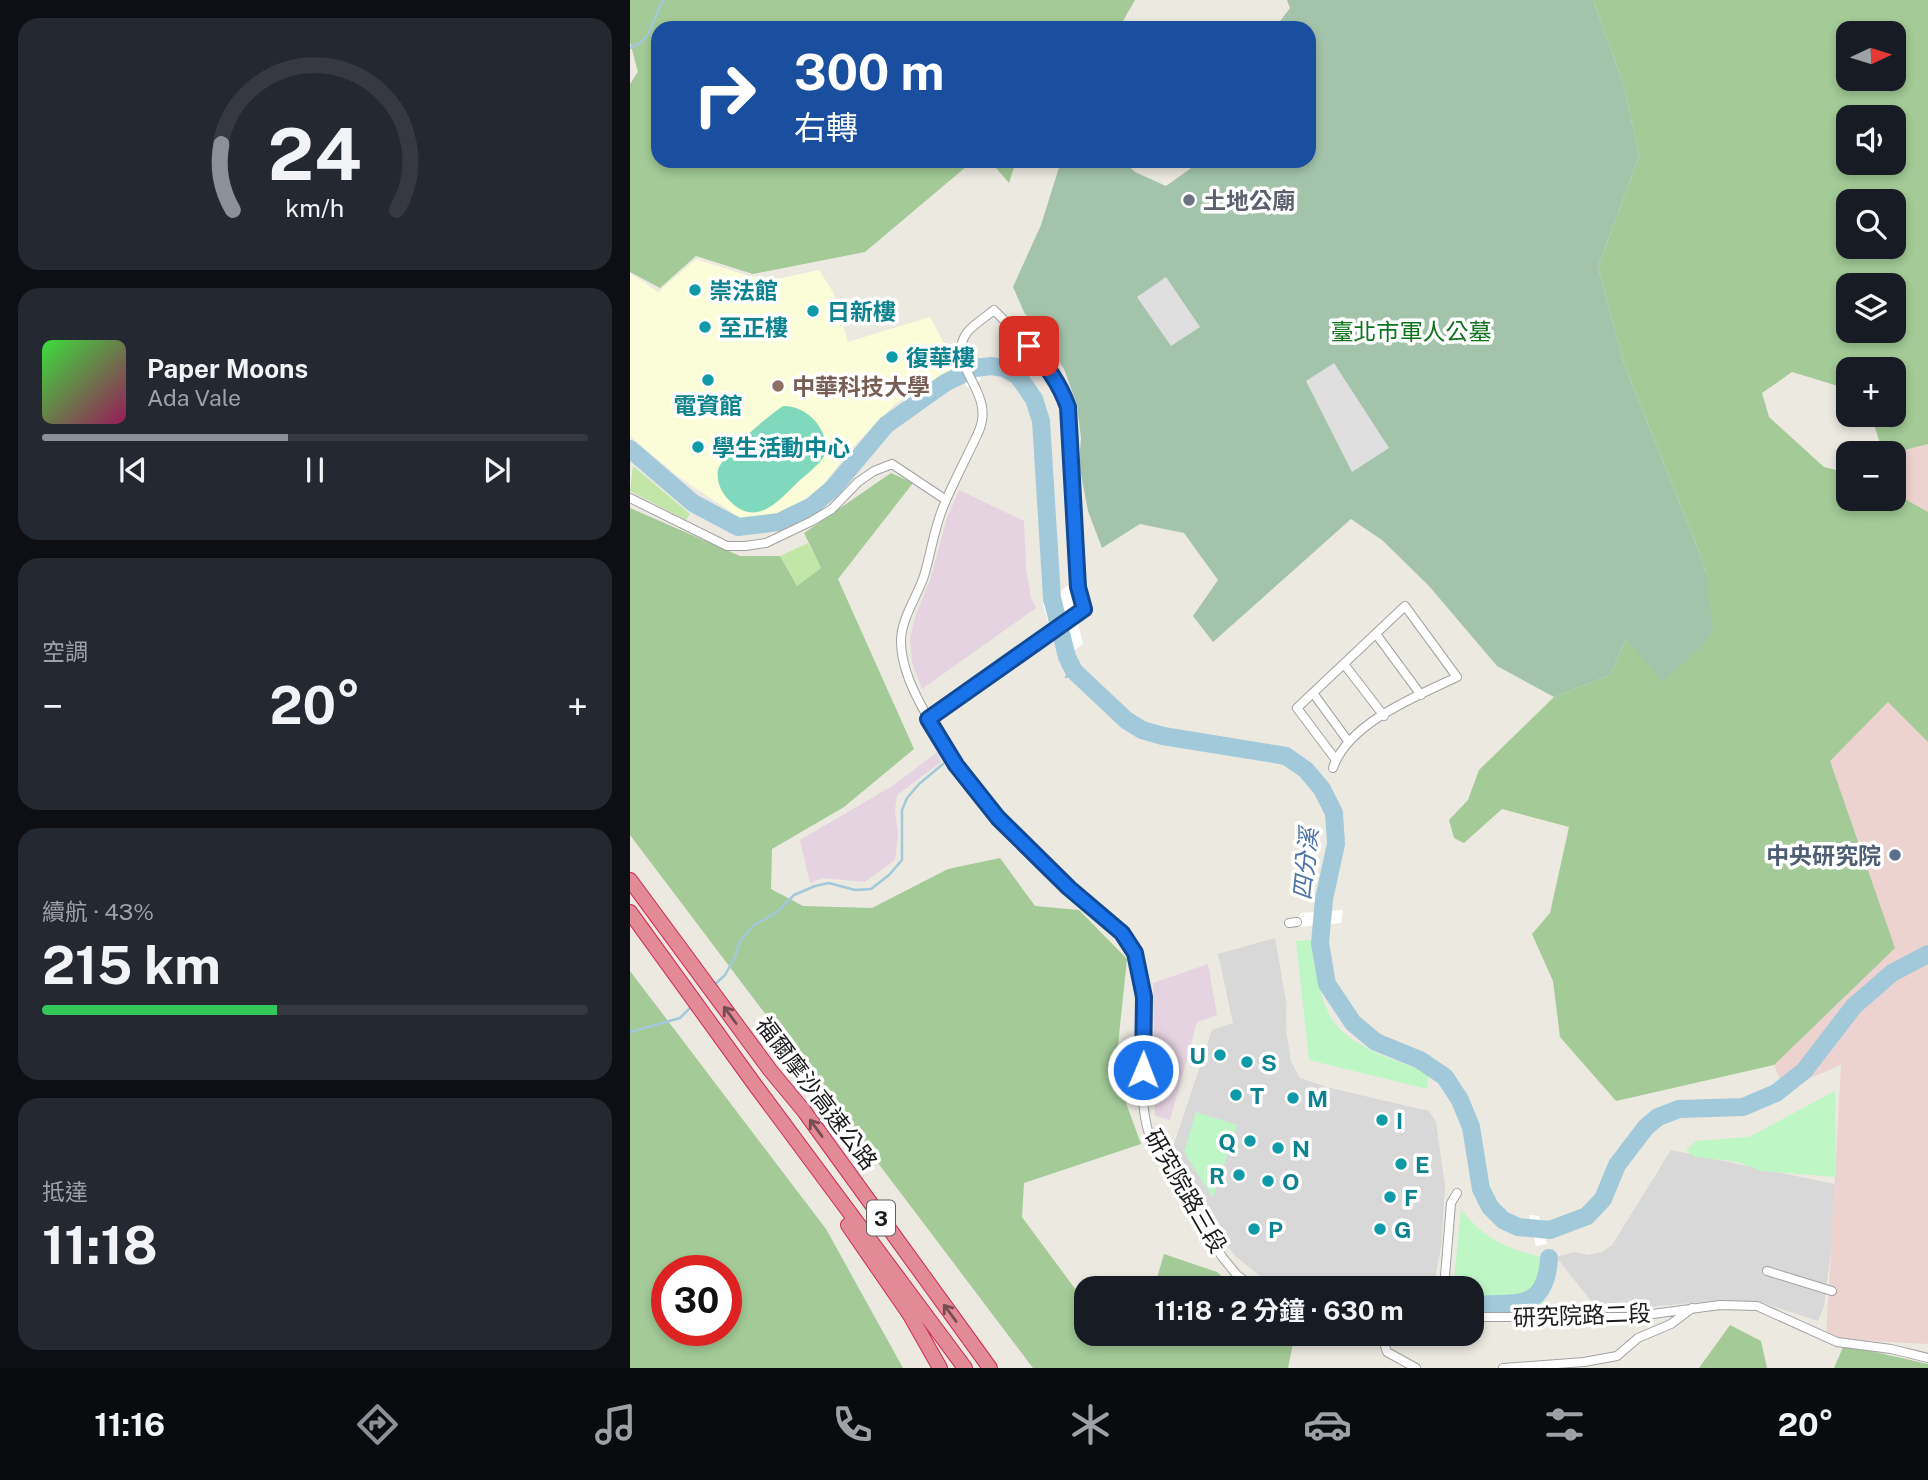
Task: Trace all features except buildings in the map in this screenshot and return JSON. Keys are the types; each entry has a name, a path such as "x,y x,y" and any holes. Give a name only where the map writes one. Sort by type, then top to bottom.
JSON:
{"highway":[{"name":"福爾摩沙高速公路","path":"630,880 770,1070 804,1111 990,1368"},
{"name":"福爾摩沙高速公路","path":"630,912 965,1368"},
{"path":"794,1137 909,1315 940,1368"}],"street":[{"name":"研究院路三段","path":"928,719 1084,609 1078,587 1068,407 1049,368 994,310 966,334 961,348 963,363 981,398 984,418 946,500 923,578 907,614 900,640 904,664 914,692 928,719 956,765 998,818 1069,888 1122,933 1135,953 1144,997 1143,1070 1146,1125 1150,1137 1198,1220 1238,1276"},
{"path":"630,498 727,545 766,543 781,537 832,509 858,482 892,464 946,500"},
{"path":"1405,606 1457,677 1384,716 1348,741 1335,764 1297,708 1344,664 1405,606"},
{"path":"1376,634 1421,695"},
{"path":"1344,664 1384,716"},
{"path":"1313,693 1348,741"},
{"path":"1445,1276 1451,1203 1457,1193"},
{"path":"1768,1271 1832,1291"},
{"name":"研究院路二段","path":"1484,1317 1630,1317 1720,1304 1758,1306 1836,1342 1891,1349 1928,1358"},
{"name":"研究院路二段","path":"1503,1368 1584,1362 1617,1356 1638,1338 1671,1324 1692,1308"},
{"path":"1385,1346 1387,1352 1416,1368"}],"shaded area":[{"name":"中華科技大學","path":"696,259 749,276 777,279 819,270 833,292 848,342 930,317 957,368 895,404 851,449 822,486 799,504 780,514 745,521 676,475 630,436 630,273 658,292"},
{"path":"1166,277 1200,327 1171,346 1137,297"},
{"path":"1334,363 1389,448 1352,472 1306,381"},
{"name":"中央研究院","path":"1928,444 1928,1344 1826,1339 1841,1065 1784,1089 1774,1065 1894,948 1764,578 1836,510 1906,511 1906,450"},
{"path":"959,490 1024,521 1026,568 1031,598 1036,608 922,689 912,663 910,638 946,521"},
{"path":"937,752 941,762 897,795 895,810 898,834 895,860 865,882 823,878 810,883 800,840 894,785"},
{"path":"1275,938 1286,1001 1286,1030 1291,1061 1300,1078 1330,1088 1429,1111 1436,1122 1445,1186 1441,1248 1435,1276 1260,1276 1235,1256 1191,1197 1170,1156 1212,1030 1233,1023 1218,954"},
{"path":"1208,964 1217,1015 1197,1022 1170,1120 1155,1116 1153,983"},
{"path":"1671,1150 1839,1185 1824,1307 1818,1321 1757,1301 1712,1301 1600,1312 1556,1257 1574,1252 1589,1255 1602,1252 1612,1245"}],"green space":[{"path":"630,0 1135,0 1123,21 651,21 651,168 965,168 865,252 753,274 696,256 660,288 630,272 630,84 638,72 630,42"},
{"name":"臺北市軍人公墓","path":"1287,0 1593,0 1624,86 1639,156 1598,267 1624,364 1706,574 1713,632 1698,650 1662,682 1626,639 1610,675 1554,697 1497,666 1429,586 1382,540 1351,519 1213,642 1193,616 1218,580 1184,533 1140,524 1102,548 1088,511 1079,464 1081,438 1077,405 1064,369 1024,312 1013,287 1041,225 1059,168 1131,168 1166,186 1191,168 1316,168 1316,21 1280,21 1290,8"},
{"path":"1593,0 1928,0 1928,444 1906,450 1906,441 1879,441 1875,427 1906,427 1906,357 1836,357 1836,385 1792,372 1762,393 1769,417 1824,467 1836,470 1836,511 1906,511 1906,500 1928,512 1928,742 1888,702 1830,761 1895,948 1774,1065 1616,1101 1560,1037 1553,981 1532,934 1550,913 1569,827 1502,809 1464,843 1454,838 1449,820 1468,800 1479,770 1554,697 1610,675 1626,639 1706,574 1624,364 1598,267 1639,156 1624,86"},
{"path":"996,168 1014,168 1009,183"},
{"path":"783,406 801,410 815,421 824,437 825,455 817,466 775,504 757,512 748,512 738,508 725,496 718,482 718,470 721,463 757,426"},
{"path":"633,466 690,514 686,520 630,491"},
{"path":"891,473 913,483 838,579 914,749 844,807 772,849 771,889 803,906 872,908 948,869 1000,858 1035,906 1079,910 1127,959 1115,1073 1141,1144 1024,1183 1022,1217 1074,1287 1074,1346 1293,1346 1288,1368 1033,1368 630,835 630,508 740,556 780,556 797,586 821,568 804,533"},
{"path":"808,543 821,568 797,586 780,556"},
{"path":"1311,940 1322,997 1337,1025 1359,1044 1429,1074 1427,1089 1309,1060 1296,941"},
{"path":"630,971 826,1229 903,1368 630,1368"},
{"path":"1835,1091 1836,1177 1761,1171 1738,1162 1695,1157 1686,1150 1696,1141 1749,1137"},
{"path":"1196,1112 1237,1125 1213,1198 1184,1152"},
{"path":"1461,1209 1478,1228 1496,1241 1541,1257 1544,1314 1484,1313 1484,1276 1454,1276"},
{"path":"1164,1254 1217,1272 1221,1276 1158,1276"},
{"path":"1730,1325 1761,1341 1767,1368 1699,1368"},
{"path":"1844,1345 1928,1364 1928,1368 1834,1368"}],"pier":[{"path":"970,359 981,379 967,387 956,367"},
{"path":"1069,585 1083,644 1059,661 1043,604"},
{"path":"1343,910 1341,923 1300,927 1300,913"},
{"path":"1529,1215 1539,1216 1547,1244 1536,1246"}],"waterway":[{"path":"654,21 664,0"},
{"path":"630,48 644,39 651,27"},
{"name":"四分溪","path":"630,449 693,503 738,527 779,522 812,506 833,488 886,425 945,383 975,368 991,366 1004,368 1018,376 1034,399 1041,421 1052,598 1067,657 1074,671 1126,720 1142,730 1163,736 1286,756 1306,770 1322,789 1334,813 1336,844 1324,899 1320,943 1327,984 1353,1023 1376,1042 1420,1060 1445,1077 1460,1100 1471,1127 1481,1189 1490,1207 1503,1220 1518,1227 1550,1230 1587,1216 1603,1199 1617,1165 1646,1127 1658,1117 1679,1109 1743,1107 1776,1093 1804,1071 1854,1006 1892,973 1928,954"},
{"path":"1066,677 1074,671"},
{"path":"713,986 725,975 740,941 754,925 776,913 794,895 829,883 855,890 871,889 889,875 902,860 902,810 907,798 943,764"},
{"path":"630,1032 680,1018 693,1005"},
{"path":"1484,1304 1514,1303 1535,1296 1547,1276 1549,1258"}],"place":[{"name":"土地公廟","path":"1189,200"},
{"name":"崇法館","path":"695,290"},
{"name":"日新樓","path":"813,311"},
{"name":"至正樓","path":"705,327"},
{"name":"復華樓","path":"892,357"},
{"name":"電資館","path":"708,380"},
{"name":"中華科技大學","path":"778,386"},
{"name":"學生活動中心","path":"698,447"},
{"name":"中央研究院","path":"1895,855"},
{"name":"U","path":"1220,1055"},
{"name":"S","path":"1247,1062"},
{"name":"T","path":"1236,1095"},
{"name":"M","path":"1293,1098"},
{"name":"I","path":"1382,1120"},
{"name":"Q","path":"1250,1141"},
{"name":"N","path":"1278,1148"},
{"name":"E","path":"1401,1164"},
{"name":"R","path":"1239,1175"},
{"name":"O","path":"1268,1181"},
{"name":"F","path":"1390,1197"},
{"name":"P","path":"1254,1229"},
{"name":"G","path":"1380,1229"}],"route":[{"path":"1029,346 1049,368 1068,407 1078,587 1084,609 928,719 956,765 998,818 1069,888 1122,933 1135,953 1144,997 1143,1070"}]}
